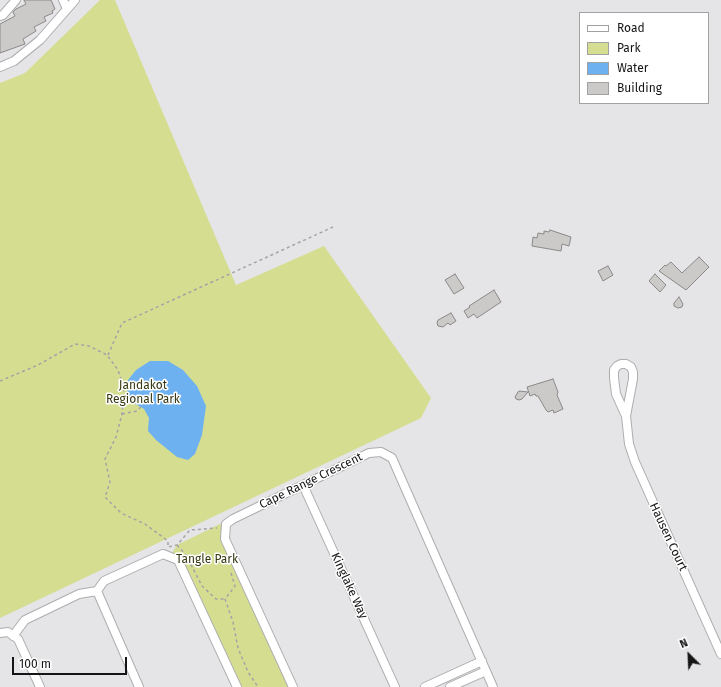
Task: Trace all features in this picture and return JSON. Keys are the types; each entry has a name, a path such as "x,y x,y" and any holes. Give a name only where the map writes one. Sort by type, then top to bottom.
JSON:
{"street":[{"path":"0,16 3,15 16,0"},
{"path":"63,0 67,9"},
{"path":"0,66 14,61 40,40 75,0"},
{"name":"Hausen Court","path":"626,416 616,394 614,378 614,370 617,366 623,364 631,367 634,379 626,416 629,444 640,475 721,654"},
{"name":"Cape Range Crescent","path":"293,687 225,539 226,524 233,519 369,453 381,452 392,458 493,687"},
{"name":"Kinglake Way","path":"303,485 395,687"},
{"path":"13,636 25,620 79,594 97,591 104,581 163,554 178,560 237,687"},
{"path":"97,591 139,687"},
{"path":"0,633 8,632 18,639 40,687"},
{"path":"425,687 482,661"},
{"path":"450,687 486,671"}],"path":[{"path":"108,355 122,323 333,227"},
{"path":"0,381 38,365 75,344 89,346 108,355 118,370 124,388 122,414 116,437 105,459 110,482 106,497 121,513 146,524 168,541 168,547 177,545 190,530 218,528"},
{"path":"122,414 137,411 143,401"},
{"path":"177,545 186,555 202,586 216,599 225,599"},
{"path":"225,599 235,586 230,568"},
{"path":"225,599 233,622 238,648 248,672 258,687"}],"green space":[{"name":"Jandakot Regional Park","path":"100,0 115,0 236,285 324,246 431,398 421,418 0,618 0,83 25,73"},
{"name":"Tangle Park","path":"224,522 223,539 291,687 240,687 180,558 172,553 177,545"}],"water":[{"path":"150,361 168,361 183,370 197,386 206,406 202,435 195,454 188,460 177,457 156,440 148,431 149,418 144,409 132,402 127,391 128,380 136,370"}],"building":[{"path":"24,0 51,0 55,9 52,11 53,13 44,17 46,21 34,27 36,31 23,39 25,44 0,53 0,24 15,16 13,12 26,4"},
{"path":"550,230 571,237 569,246 562,244 561,251 532,246 533,237 537,238 538,233 544,234 544,231 549,232"},
{"path":"699,257 709,267 686,290 659,271 671,262 682,273"},
{"path":"608,266 613,275 603,281 598,271"},
{"path":"455,274 464,288 454,294 445,280"},
{"path":"655,274 666,285 660,292 649,281"},
{"path":"494,290 501,302 477,318 474,314 468,318 464,311 470,307 469,306"},
{"path":"679,297 683,304 682,307 678,308 674,306 674,303"},
{"path":"451,313 456,321 450,325 448,323 443,327 438,326 438,320"},
{"path":"553,379 558,392 557,395 563,409 554,413 553,410 548,412 546,410 538,396 535,394 530,396 527,387"},
{"path":"519,391 528,392 522,399 519,400 515,397"}]}
